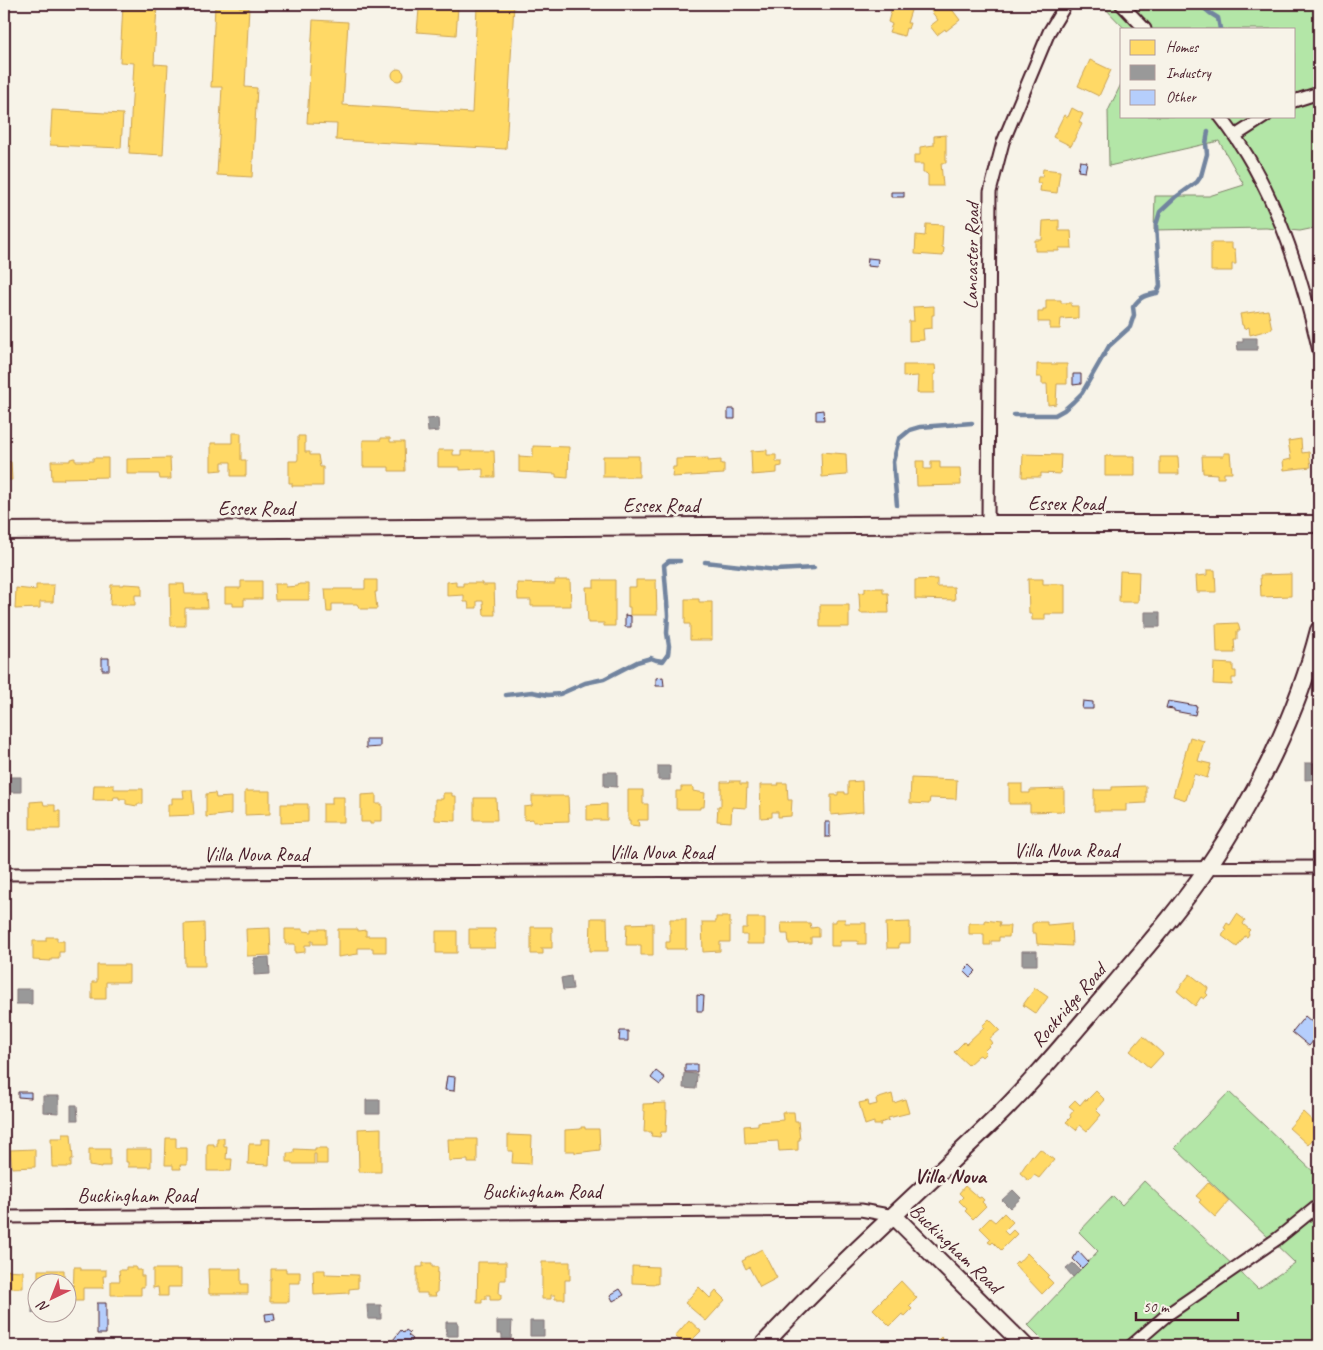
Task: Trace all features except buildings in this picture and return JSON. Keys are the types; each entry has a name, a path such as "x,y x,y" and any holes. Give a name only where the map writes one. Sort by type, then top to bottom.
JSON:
{"street":[{"name":"Lancaster Road","path":"988,524 990,192 996,166 1007,134 1049,32 1066,4"},
{"path":"1121,4 1144,28"},
{"path":"1296,100 1319,93"},
{"path":"1222,118 1235,136 1260,178 1278,217 1297,267 1319,351"},
{"path":"1235,136 1263,118"},
{"name":"Essex Road","path":"4,532 988,524 1319,524"},
{"name":"Rockridge Road","path":"762,1346 824,1281 996,1119 1059,1049 1157,934 1208,868 1254,793 1276,750 1299,692 1319,630"},
{"name":"Villa Nova Road","path":"4,874 1319,867"},
{"path":"1131,1346 1168,1314 1277,1239 1319,1205"},
{"name":"Buckingham Road","path":"4,1217 861,1210 894,1216 1025,1346"}],"green space":[{"path":"1101,4 1319,4 1319,227 1300,231 1266,228 1154,230 1155,196 1209,196 1244,185 1219,141 1109,166 1108,111 1120,86 1120,118 1296,118 1296,28 1124,28"},
{"path":"1229,1092 1319,1177 1319,1346 1049,1346 1028,1325 1098,1251 1079,1232 1113,1196 1122,1205 1144,1181 1258,1289 1295,1263 1175,1148"}],"waterway":[{"path":"1199,4 1218,18 1220,28"},
{"path":"1014,415 1055,415 1064,410 1082,393 1109,346 1130,327 1134,315 1133,307 1143,297 1157,293 1160,286 1156,225 1160,212 1176,197 1197,182 1201,176 1207,154 1208,131"},
{"path":"897,505 893,462 899,439 910,430 920,427 972,423"},
{"path":"506,695 532,692 548,695 560,694 585,683 604,679 637,662 651,658 663,661 668,654 669,646 664,565 669,561 680,561"},
{"path":"705,562 776,570 814,568"}],"district":[{"name":"Villa Nova","path":"950,1176"}]}
